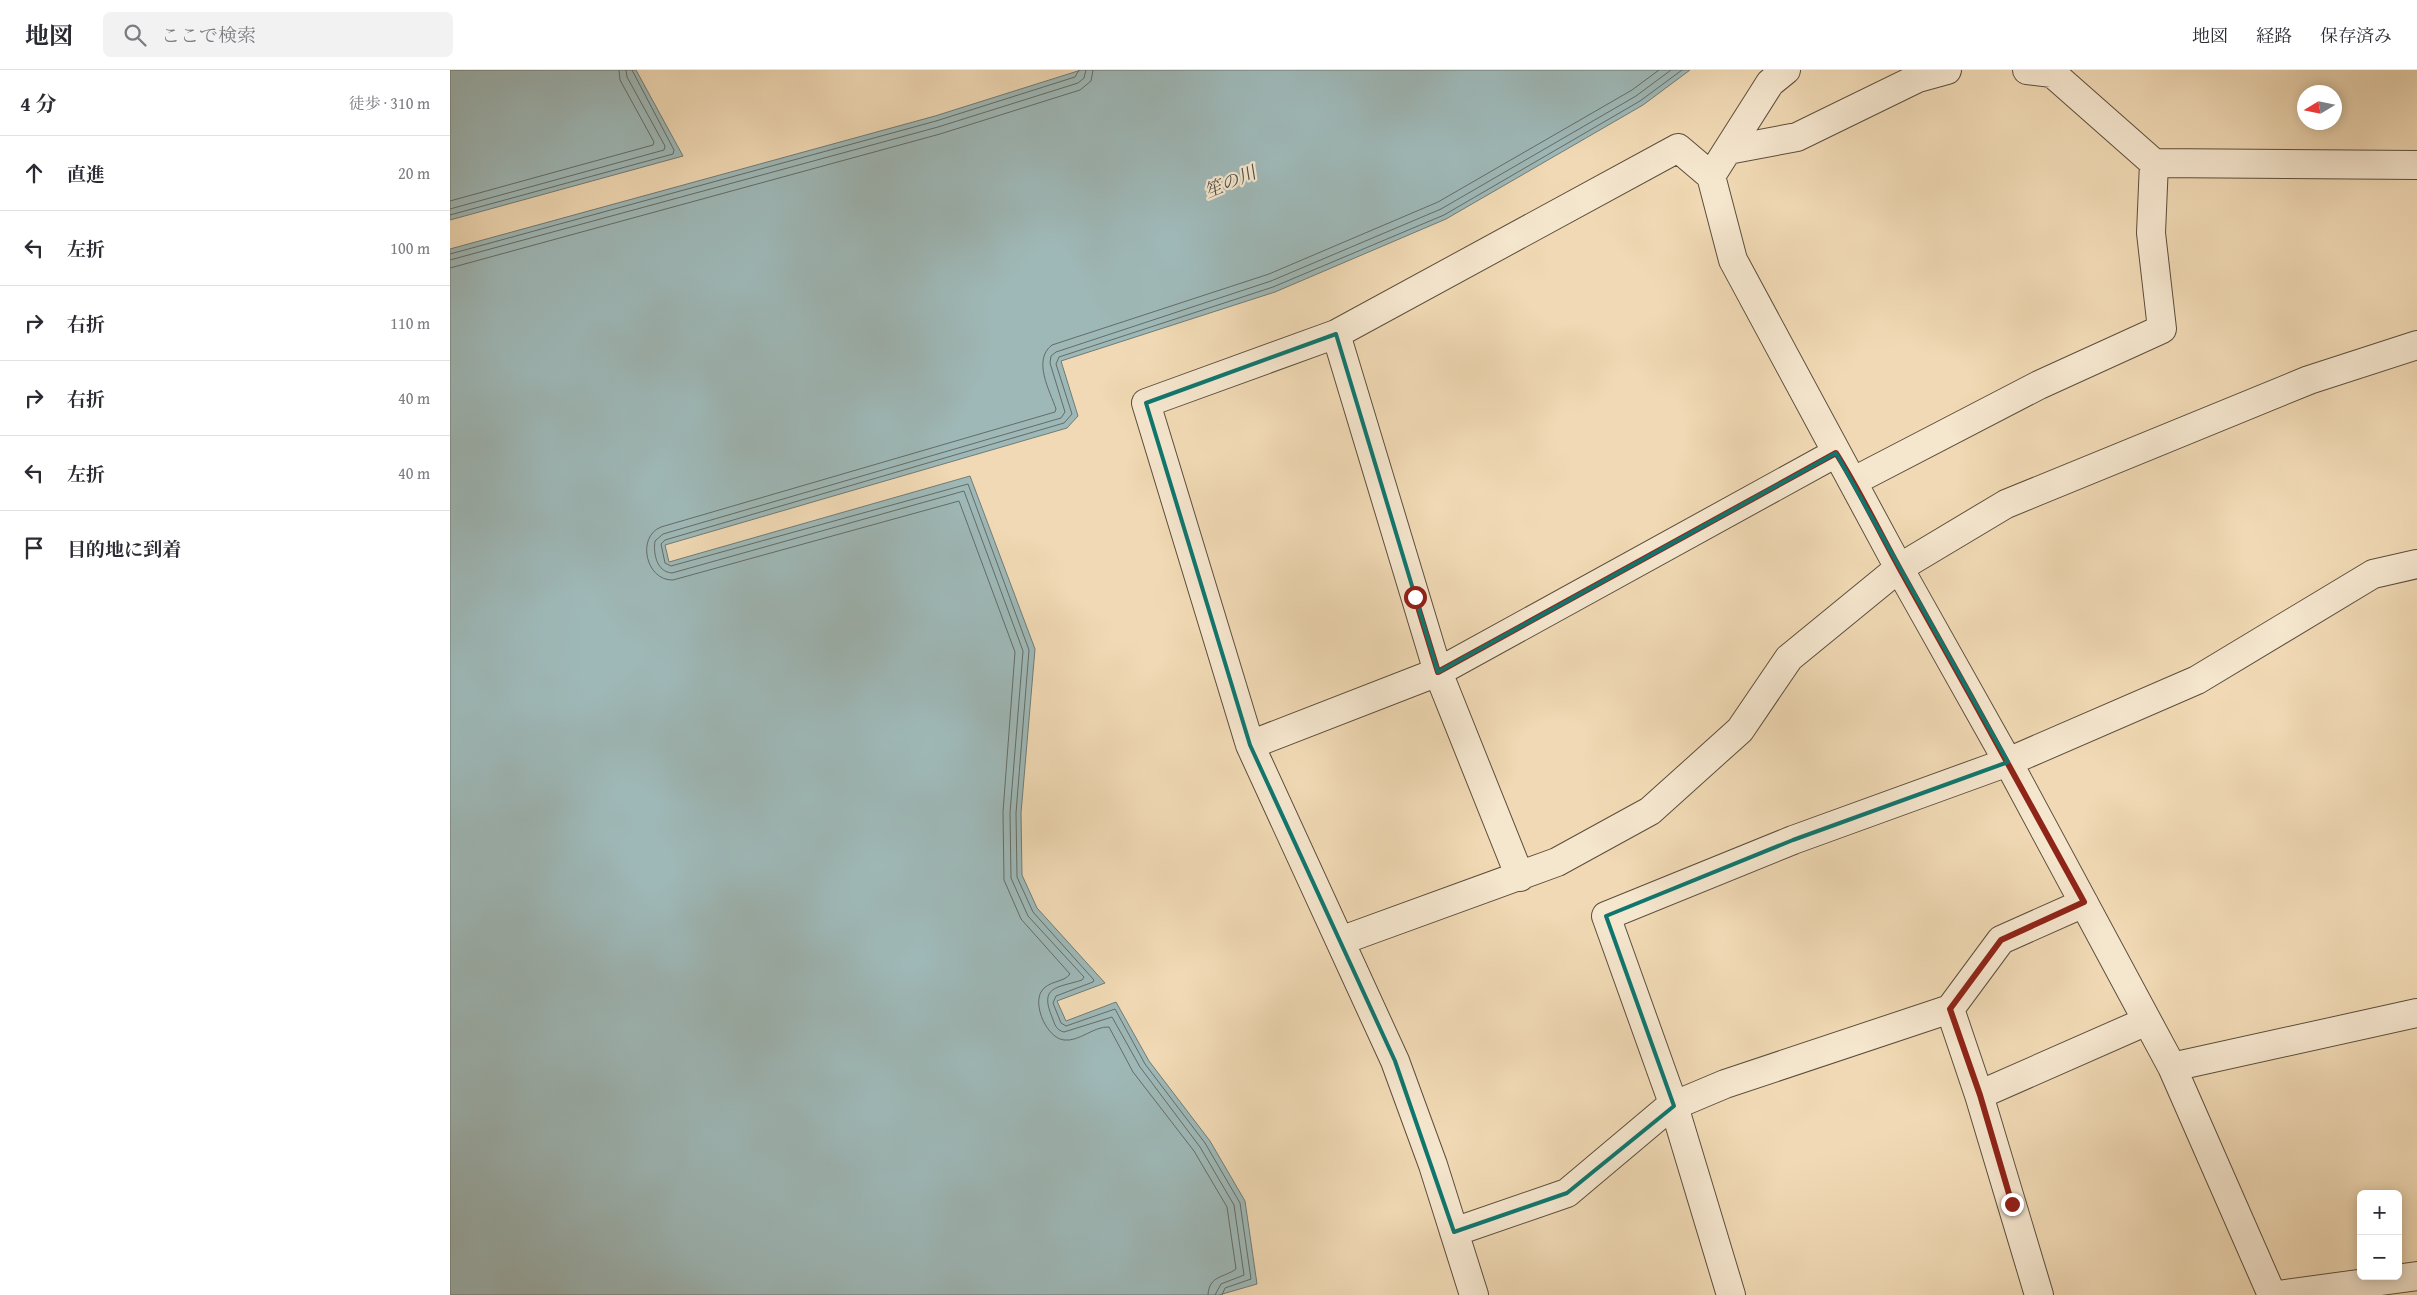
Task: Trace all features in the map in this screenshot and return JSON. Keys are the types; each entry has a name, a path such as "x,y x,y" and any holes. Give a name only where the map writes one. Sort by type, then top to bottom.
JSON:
{"street":[{"path":"1728,150 1797,137 1918,78 1947,70"},
{"path":"2045,71 2154,163 2417,165"},
{"path":"1711,176 1774,74"},
{"path":"1474,1295 1433,1165 1395,1061 1250,745 1146,402 1336,334 1678,148 1711,176 1733,260 1836,453 1854,481 1899,568 2008,762 2172,1067 2272,1295"},
{"path":"1854,481 2039,385 2162,329 2151,233 2154,163"},
{"path":"1336,334 1438,672 1520,877"},
{"path":"1340,941 1558,862 1650,811 1740,730 1790,658 1899,568 2006,504 2309,380 2417,345"},
{"path":"1250,745 1438,672 1836,453"},
{"path":"1731,1295 1674,1106 1606,916 1793,840 2008,762 2197,680 2373,574 2417,564"},
{"path":"1454,1232 1567,1193 1674,1106 1725,1084 1950,1009 2001,940 2084,902"},
{"path":"1950,1009 1980,1095 2038,1295"},
{"path":"2172,1067 2417,1013"},
{"path":"1980,1095 2147,1021"},
{"path":"2278,1295 2417,1276"}],"highlighted area":[{"path":"1336,334 1438,672 1836,453 2008,762 1793,840 1606,916 1674,1106 1567,1193 1454,1232 1395,1061 1250,745 1146,403"}],"water":[{"path":"450,70 636,70 683,156 450,220"},
{"name":"笙の川","path":"1081,70 1690,70 1643,105 1446,219 1275,292 1061,361 1078,416 1067,428 665,545 669,562 970,476 1035,649 1021,813 1022,875 1037,908 1105,983 1057,1001 1066,1021 1116,1002 1149,1061 1210,1141 1245,1201 1257,1284 1219,1295 450,1295 450,249 935,116"}],"route":[{"path":"1415,597 1438,672 1836,453 1854,481 1899,568 2084,902 2001,940 1950,1009 1980,1095 2012,1204"}]}
